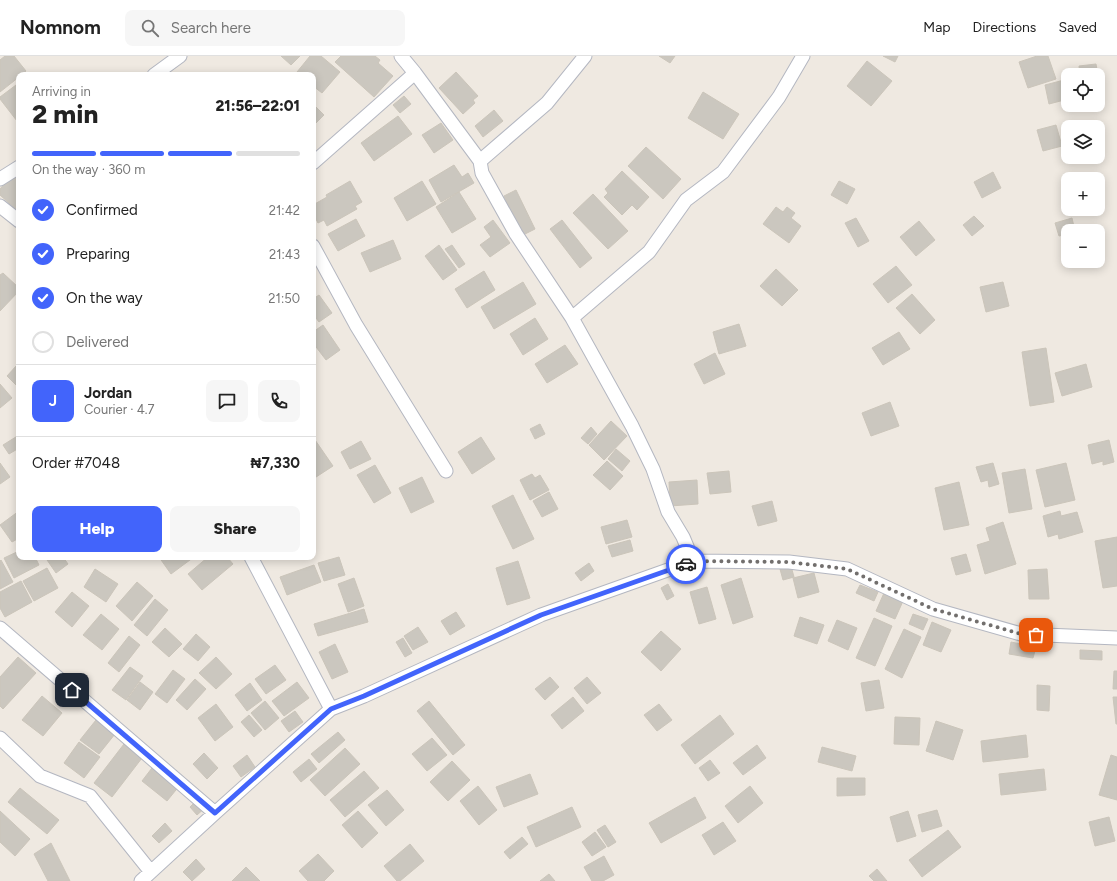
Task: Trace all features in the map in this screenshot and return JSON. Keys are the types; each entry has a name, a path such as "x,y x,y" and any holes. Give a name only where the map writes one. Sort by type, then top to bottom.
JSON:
{"street":[{"path":"158,72 180,56"},
{"path":"401,56 480,161 482,173 516,234 572,318 632,426 653,470 668,512 683,537 693,561"},
{"path":"480,161 547,103 585,56"},
{"path":"572,318 649,252 686,200 723,172 779,97 803,56"},
{"path":"316,160 415,73"},
{"path":"0,180 16,169"},
{"path":"0,206 16,219"},
{"path":"316,251 360,331 446,471"},
{"path":"253,560 331,709"},
{"path":"141,881 331,709 364,696 541,615 693,561 789,562 847,569 933,609 1021,634 1117,638"},
{"path":"0,628 215,813"},
{"path":"0,738 40,776 90,796 152,872"}],"building":[{"path":"5,56 14,56 26,71 16,72 16,79 0,92 0,60"},
{"path":"281,56 300,56 291,65"},
{"path":"310,56 321,56 340,72 322,93 316,88 316,72 297,72"},
{"path":"341,56 375,56 380,60 378,63 393,76 374,97 335,62"},
{"path":"659,56 675,56 670,63"},
{"path":"883,56 898,56 895,62"},
{"path":"1037,56 1048,56 1056,79 1028,88 1019,62"},
{"path":"867,61 892,81 871,106 847,86"},
{"path":"1096,64 1097,68 1079,68 1079,66"},
{"path":"456,72 478,96 473,100 475,103 463,114 439,88"},
{"path":"1061,81 1061,101 1049,104 1045,85"},
{"path":"16,85 16,120 0,99 0,97"},
{"path":"703,92 739,114 723,139 688,118"},
{"path":"404,96 411,104 400,113 393,105"},
{"path":"316,107 324,115 316,123"},
{"path":"494,110 503,121 483,137 475,126"},
{"path":"398,116 412,134 374,161 361,143"},
{"path":"441,123 453,140 434,153 422,135"},
{"path":"1056,125 1061,146 1043,151 1037,130"},
{"path":"646,147 681,179 663,199 628,166"},
{"path":"454,165 462,177 468,173 474,183 441,202 429,180"},
{"path":"622,171 649,197 637,210 632,205 622,215 604,197 608,193 605,189"},
{"path":"993,172 1001,188 982,198 974,182"},
{"path":"13,174 16,176 16,209 0,195 0,189"},
{"path":"350,181 362,202 355,206 357,209 327,226 324,220 318,223 316,219 316,203 327,197 326,195"},
{"path":"422,181 436,204 407,221 394,198"},
{"path":"839,181 855,189 847,204 831,195"},
{"path":"516,190 535,229 523,235 504,196"},
{"path":"459,192 476,219 452,233 436,207"},
{"path":"593,194 628,231 608,249 573,213"},
{"path":"776,207 783,212 787,207 795,213 791,218 801,226 789,243 763,224"},
{"path":"974,216 984,226 972,236 963,225"},
{"path":"856,218 869,241 858,247 845,223"},
{"path":"1072,218 1073,224 1061,224 1061,236 1059,236 1055,223"},
{"path":"356,219 365,236 338,251 328,234"},
{"path":"493,220 510,243 490,257 480,245 491,237 484,227"},
{"path":"562,220 592,258 580,268 550,229"},
{"path":"919,221 935,240 916,256 900,237"},
{"path":"393,240 401,259 370,272 361,253"},
{"path":"439,245 457,270 443,280 425,256"},
{"path":"452,245 465,264 459,268 445,249"},
{"path":"896,266 912,285 888,303 873,284"},
{"path":"776,269 798,290 782,306 760,286"},
{"path":"484,271 495,290 467,308 455,289"},
{"path":"3,273 16,285 16,294 0,311 0,275"},
{"path":"523,282 536,304 494,329 481,307"},
{"path":"1003,282 1009,306 986,312 980,287"},
{"path":"912,294 935,320 920,334 896,308"},
{"path":"319,295 332,313 319,322 316,318 316,297"},
{"path":"535,318 548,339 523,355 510,334"},
{"path":"739,324 746,346 719,354 713,332"},
{"path":"323,325 340,350 326,360 316,347 316,330"},
{"path":"899,332 910,349 883,365 872,348"},
{"path":"565,345 578,364 547,383 535,364"},
{"path":"1046,348 1054,402 1030,406 1022,352"},
{"path":"715,353 725,374 704,384 694,364"},
{"path":"1086,364 1092,387 1062,396 1055,373"},
{"path":"16,366 16,385 7,376"},
{"path":"0,384 12,398 0,408"},
{"path":"890,402 899,426 871,436 862,413"},
{"path":"611,421 627,436 604,460 589,445"},
{"path":"540,424 545,434 535,439 530,429"},
{"path":"591,427 597,434 588,444 581,438"},
{"path":"16,437 16,450 9,454 3,445"},
{"path":"481,437 495,459 472,474 458,452"},
{"path":"1109,440 1114,462 1103,465 1103,461 1092,464 1088,445"},
{"path":"316,441 333,466 316,477"},
{"path":"361,441 371,459 350,469 341,452"},
{"path":"616,449 630,461 622,471 608,459"},
{"path":"607,461 623,476 610,490 593,475"},
{"path":"0,463 10,477 0,484"},
{"path":"993,463 999,484 989,487 988,480 981,482 976,467"},
{"path":"1066,463 1075,500 1045,507 1036,470"},
{"path":"375,465 391,493 374,503 357,475"},
{"path":"1025,469 1032,509 1009,513 1002,473"},
{"path":"729,471 731,492 710,494 707,473"},
{"path":"532,474 535,478 540,475 549,490 530,500 520,480"},
{"path":"422,477 434,502 411,513 399,488"},
{"path":"697,480 698,504 670,506 669,482"},
{"path":"959,482 969,525 944,530 935,488"},
{"path":"549,492 558,509 542,517 533,501"},
{"path":"513,495 534,539 513,549 492,506"},
{"path":"772,501 777,521 758,526 752,506"},
{"path":"1060,511 1061,516 1077,512 1083,532 1059,539 1058,534 1048,537 1043,516"},
{"path":"16,513 16,540 12,542 0,525"},
{"path":"627,520 632,537 606,544 601,527"},
{"path":"1003,522 1016,564 985,574 977,545 990,541 986,528"},
{"path":"1117,537 1117,586 1103,588 1095,541"},
{"path":"630,540 633,551 612,557 608,546"},
{"path":"16,552 16,560 36,560 39,565 14,578 4,558"},
{"path":"966,554 971,571 956,575 951,558"},
{"path":"339,557 345,575 324,581 318,563"},
{"path":"1,560 13,582 0,589 0,561"},
{"path":"47,560 65,560 68,564 56,573"},
{"path":"161,560 190,560 171,574"},
{"path":"204,560 230,560 233,564 202,590 188,574"},
{"path":"518,561 530,598 507,605 496,568"},
{"path":"589,563 594,571 581,581 575,573"},
{"path":"314,565 321,582 287,595 280,577"},
{"path":"791,566 794,577 783,580 780,569"},
{"path":"47,568 58,588 34,601 23,581"},
{"path":"95,569 118,584 106,602 84,587"},
{"path":"1047,569 1049,599 1029,599 1028,570"},
{"path":"814,573 819,592 798,598 793,578"},
{"path":"354,578 364,606 348,612 338,584"},
{"path":"741,578 753,617 733,624 721,585"},
{"path":"21,581 32,602 5,617 0,608 0,592"},
{"path":"137,582 153,596 132,621 116,606"},
{"path":"668,584 674,596 667,600 661,588"},
{"path":"860,585 878,592 874,601 856,593"},
{"path":"707,587 716,619 699,624 690,592"},
{"path":"72,592 89,606 72,627 55,612"},
{"path":"884,593 903,601 895,619 876,611"},
{"path":"155,599 168,610 147,636 134,625"},
{"path":"364,609 368,622 318,636 314,624"},
{"path":"456,612 465,626 450,635 441,621"},
{"path":"101,614 119,629 102,650 83,635"},
{"path":"913,614 928,619 923,630 909,624"},
{"path":"800,617 824,625 817,644 794,636"},
{"path":"874,618 892,626 875,666 856,658"},
{"path":"837,620 857,628 848,650 828,641"},
{"path":"932,622 951,630 941,652 923,645"},
{"path":"418,627 428,642 413,650 404,636"},
{"path":"165,628 182,644 169,657 152,642"},
{"path":"904,629 921,637 902,678 885,669"},
{"path":"661,631 681,649 661,671 641,652"},
{"path":"196,634 210,647 198,661 183,649"},
{"path":"129,636 140,645 119,672 108,663"},
{"path":"403,638 412,653 405,657 396,642"},
{"path":"1011,642 1036,647 1033,658 1009,654"},
{"path":"335,644 348,672 332,679 319,652"},
{"path":"1080,650 1102,651 1102,660 1080,659"},
{"path":"18,657 36,673 3,709 0,706 0,677"},
{"path":"216,657 232,674 216,689 199,673"},
{"path":"275,665 286,680 266,694 255,679"},
{"path":"130,667 143,676 126,700 112,690"},
{"path":"173,670 185,679 167,703 155,694"},
{"path":"1114,671 1117,671 1117,689 1113,689"},
{"path":"550,677 559,687 545,700 535,689"},
{"path":"587,677 601,693 587,704 574,688"},
{"path":"195,679 206,689 187,710 176,700"},
{"path":"879,680 884,708 866,711 861,683"},
{"path":"140,682 153,692 140,710 127,700"},
{"path":"297,682 309,698 284,716 272,701"},
{"path":"250,683 262,700 247,711 235,695"},
{"path":"1037,685 1050,686 1049,711 1037,710"},
{"path":"42,696 62,713 43,736 22,720"},
{"path":"573,697 584,711 562,729 551,715"},
{"path":"1113,697 1117,697 1117,724 1116,724"},
{"path":"265,701 279,718 265,730 251,713"},
{"path":"429,701 465,745 453,755 417,711"},
{"path":"216,704 233,727 215,741 198,718"},
{"path":"659,704 672,720 657,731 644,715"},
{"path":"295,711 303,722 289,732 281,721"},
{"path":"249,715 262,730 254,737 241,722"},
{"path":"720,715 734,734 695,764 681,745"},
{"path":"895,717 920,718 919,745 894,744"},
{"path":"96,720 115,734 99,754 80,740"},
{"path":"936,721 963,730 953,760 926,751"},
{"path":"338,732 345,740 319,763 311,754"},
{"path":"1026,735 1028,757 983,762 981,741"},
{"path":"432,738 447,755 427,771 412,754"},
{"path":"79,742 100,757 84,778 64,763"},
{"path":"124,744 142,758 112,797 94,783"},
{"path":"757,745 766,758 743,775 733,763"},
{"path":"822,747 856,756 852,771 818,762"},
{"path":"345,748 360,764 325,796 310,780"},
{"path":"204,753 218,768 207,779 193,764"},
{"path":"247,755 255,767 241,777 233,766"},
{"path":"1111,755 1117,757 1117,800 1099,795"},
{"path":"309,759 317,769 301,782 293,772"},
{"path":"710,760 720,773 708,781 699,768"},
{"path":"452,761 470,780 448,801 430,782"},
{"path":"155,764 180,785 167,801 142,781"},
{"path":"1044,769 1046,790 1001,795 999,774"},
{"path":"364,771 379,788 345,817 330,800"},
{"path":"530,774 538,794 504,807 496,787"},
{"path":"837,778 865,778 865,795 837,796"},
{"path":"478,786 497,810 479,825 460,801"},
{"path":"750,786 763,803 738,823 725,806"},
{"path":"20,788 59,820 47,834 8,802"},
{"path":"387,790 404,810 386,826 368,805"},
{"path":"695,797 706,818 661,843 649,823"},
{"path":"198,799 206,807 197,815 190,807"},
{"path":"572,807 581,827 536,847 527,827"},
{"path":"937,810 942,826 922,832 918,815"},
{"path":"0,811 30,839 15,856 0,842"},
{"path":"358,811 378,833 362,848 342,825"},
{"path":"908,811 916,836 897,842 890,817"},
{"path":"1109,817 1115,841 1095,846 1089,822"},
{"path":"723,822 736,841 714,855 702,835"},
{"path":"165,823 172,831 159,843 152,836"},
{"path":"605,825 616,842 608,847 597,830"},
{"path":"948,830 961,847 922,877 909,860"},
{"path":"595,832 606,847 592,856 582,842"},
{"path":"522,837 528,844 510,859 504,852"},
{"path":"51,843 70,881 48,881 34,854"},
{"path":"410,844 424,861 400,881 397,881 384,866"},
{"path":"318,854 334,871 324,881 308,881 299,871"},
{"path":"604,856 614,875 603,881 592,881 584,867"},
{"path":"196,859 205,869 192,881 183,872"},
{"path":"246,867 260,881 232,881"},
{"path":"877,869 887,881 874,881 869,876"},
{"path":"549,874 555,881 540,881"}],"way so far":[{"path":"686,564 693,561 789,562 847,569 933,609 1021,634 1036,635"}],"route":[{"path":"72,690 215,813 331,709 364,696 541,615 686,564"}]}
